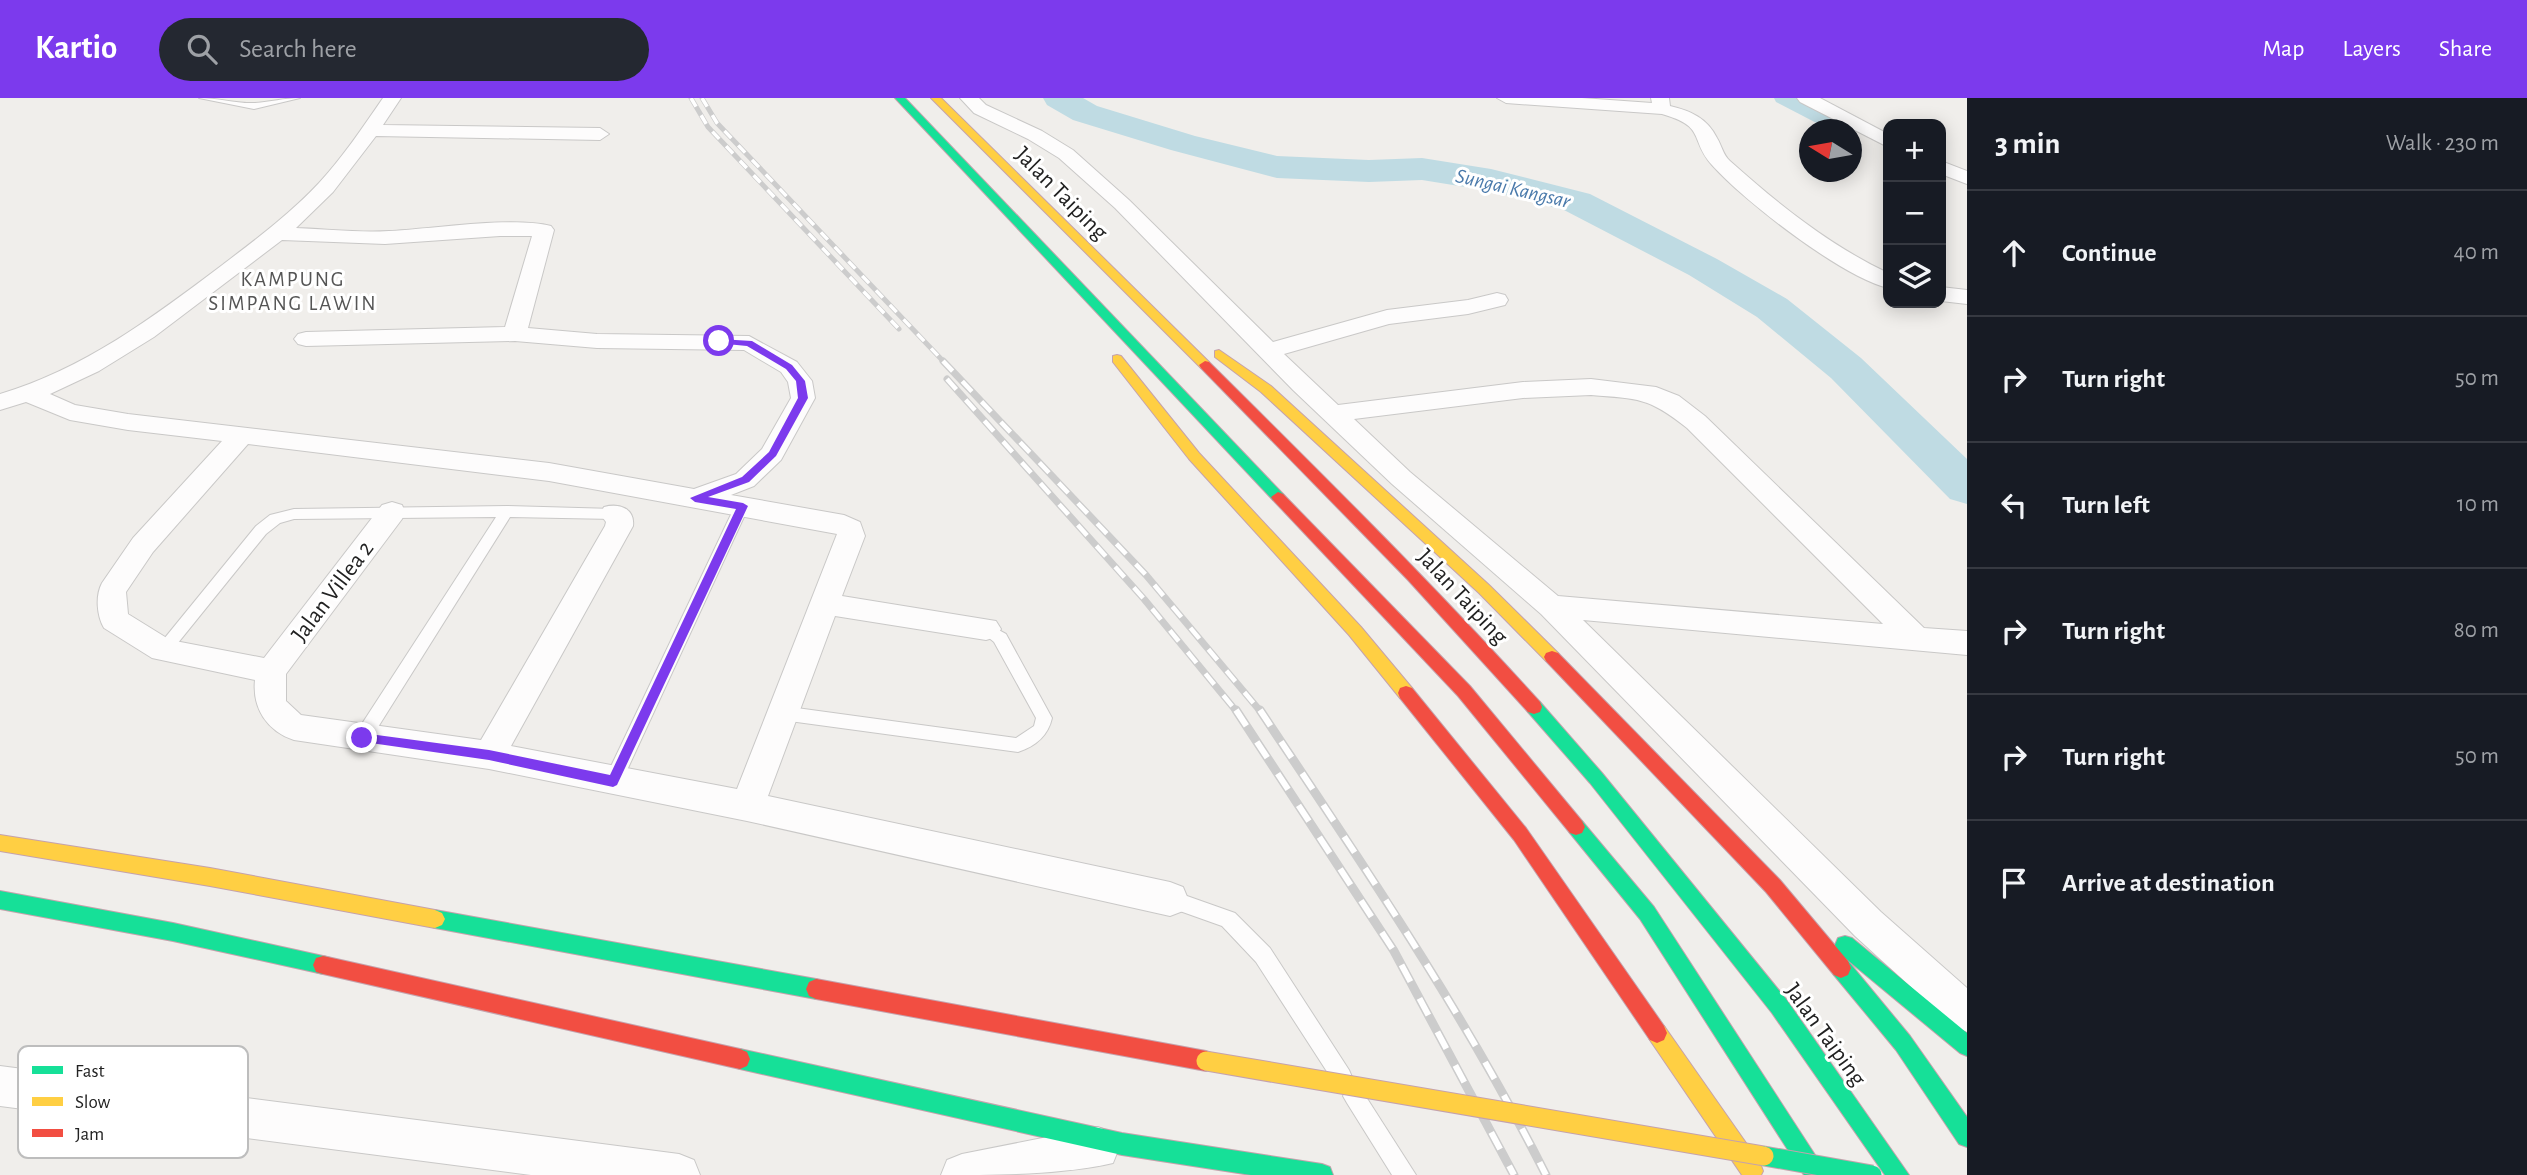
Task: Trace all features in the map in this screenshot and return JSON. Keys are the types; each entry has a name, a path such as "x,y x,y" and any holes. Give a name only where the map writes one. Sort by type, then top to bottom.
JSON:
{"highway":[{"path":"900,98 1465,691 1647,913 1816,1175"},
{"name":"Jalan Taiping","path":"936,98 1366,526 1473,639 1596,778 1779,1006 1898,1175"},
{"path":"1068,276 1095,326"},
{"path":"1139,300 1201,340 1266,389 1483,589 1620,725 1773,886 1903,1043 1967,1136"},
{"path":"1108,346 1194,456 1355,631 1520,834 1754,1175"},
{"path":"0,844 210,877 1206,1061 1872,1175"},
{"path":"1773,886 1967,1046"},
{"path":"0,900 173,932 1122,1144 1195,1153 1322,1175"}],"street":[{"path":"0,402 30,395 86,369 175,311 314,200 347,163 392,98"},
{"path":"969,98 980,109 1035,135 1066,155 1132,214 1268,351 1401,478 1552,606 1868,924 1967,1013"},
{"path":"1506,98 1661,103 1703,127 1716,159 1775,212 1864,271 1883,279"},
{"path":"1806,98 1883,138"},
{"path":"370,130 600,134"},
{"path":"1946,169 1967,178"},
{"path":"275,233 385,238 544,230 515,334"},
{"path":"1946,295 1967,297"},
{"path":"1268,351 1387,317 1468,307 1497,300"},
{"path":"306,339 515,334 597,341 749,343 789,367 800,381 803,398 772,454 745,480 695,498"},
{"path":"1333,414 1522,390 1591,387 1647,393 1670,402 1696,422 1915,637"},
{"path":"30,395 70,412 128,422 549,472 844,525 850,529 851,536 747,806"},
{"path":"242,435 143,545 112,592 114,620 163,650 271,670 268,696 275,714 294,727 489,755 613,782 747,806 1170,899"},
{"name":"Jalan Villea 2","path":"271,670 392,512"},
{"path":"489,755 619,526 620,518 614,514"},
{"path":"826,604 986,629"},
{"path":"1552,606 1967,643"},
{"path":"0,1086 18,1088"},
{"path":"248,1120 486,1147 679,1175"},
{"path":"962,1175 1122,1144"}],"lane":[{"path":"204,98 254,106 295,98"},
{"path":"613,782 743,506"},
{"path":"362,738 507,511"},
{"path":"163,650 261,530 275,519 294,514 392,512 614,514"},
{"path":"782,713 1018,745 1041,730 1044,718 1000,638 986,629"},
{"path":"1170,899 1228,919 1263,955 1405,1175"}],"waterway":[{"name":"Sungai Kangsar","path":"1059,98 1085,113 1183,143 1277,167 1369,171 1422,169 1491,180 1577,202 1703,267 1772,308 1846,368 1967,487"},
{"path":"1783,98 1824,119"}],"railway":[{"path":"691,98 708,127 899,329"},
{"path":"702,98 717,123 944,362"},
{"path":"943,361 1146,575 1261,712"},
{"path":"947,379 1144,599 1237,712"},
{"path":"1236,710 1394,951 1514,1175"},
{"path":"1260,710 1446,996 1546,1175"}],"traffic: fast":[{"path":"900,98 1278,497"},
{"path":"1534,707 1596,778 1779,1006 1898,1175"},
{"path":"1576,827 1647,913 1817,1175"},
{"path":"0,900 173,932 323,965"},
{"path":"435,919 816,989"},
{"path":"1845,945 1967,1046"},
{"path":"1841,968 1903,1043 1967,1136"},
{"path":"740,1059 1122,1144 1322,1175"},
{"path":"1764,1156 1872,1175"}],"traffic: slow":[{"path":"936,98 1205,365"},
{"path":"1219,354 1266,389 1484,589 1552,657"},
{"path":"1117,359 1194,456 1355,631 1406,693"},
{"path":"0,843 210,877 435,919"},
{"path":"1657,1033 1752,1171"},
{"path":"1206,1061 1764,1156"}],"traffic: jam":[{"path":"1205,365 1413,576 1534,707"},
{"path":"1278,497 1464,691 1576,827"},
{"path":"1552,657 1773,886 1841,968"},
{"path":"1406,693 1520,834 1657,1033"},
{"path":"323,965 740,1059"},
{"path":"816,989 1206,1061"}],"district":[{"name":"KAMPUNG SIMPANG LAWIN","path":"293,291"}],"route":[{"path":"362,738 489,755 613,782 743,506 695,498 745,480 772,454 803,398 800,381 789,367 749,343 719,341"}]}
